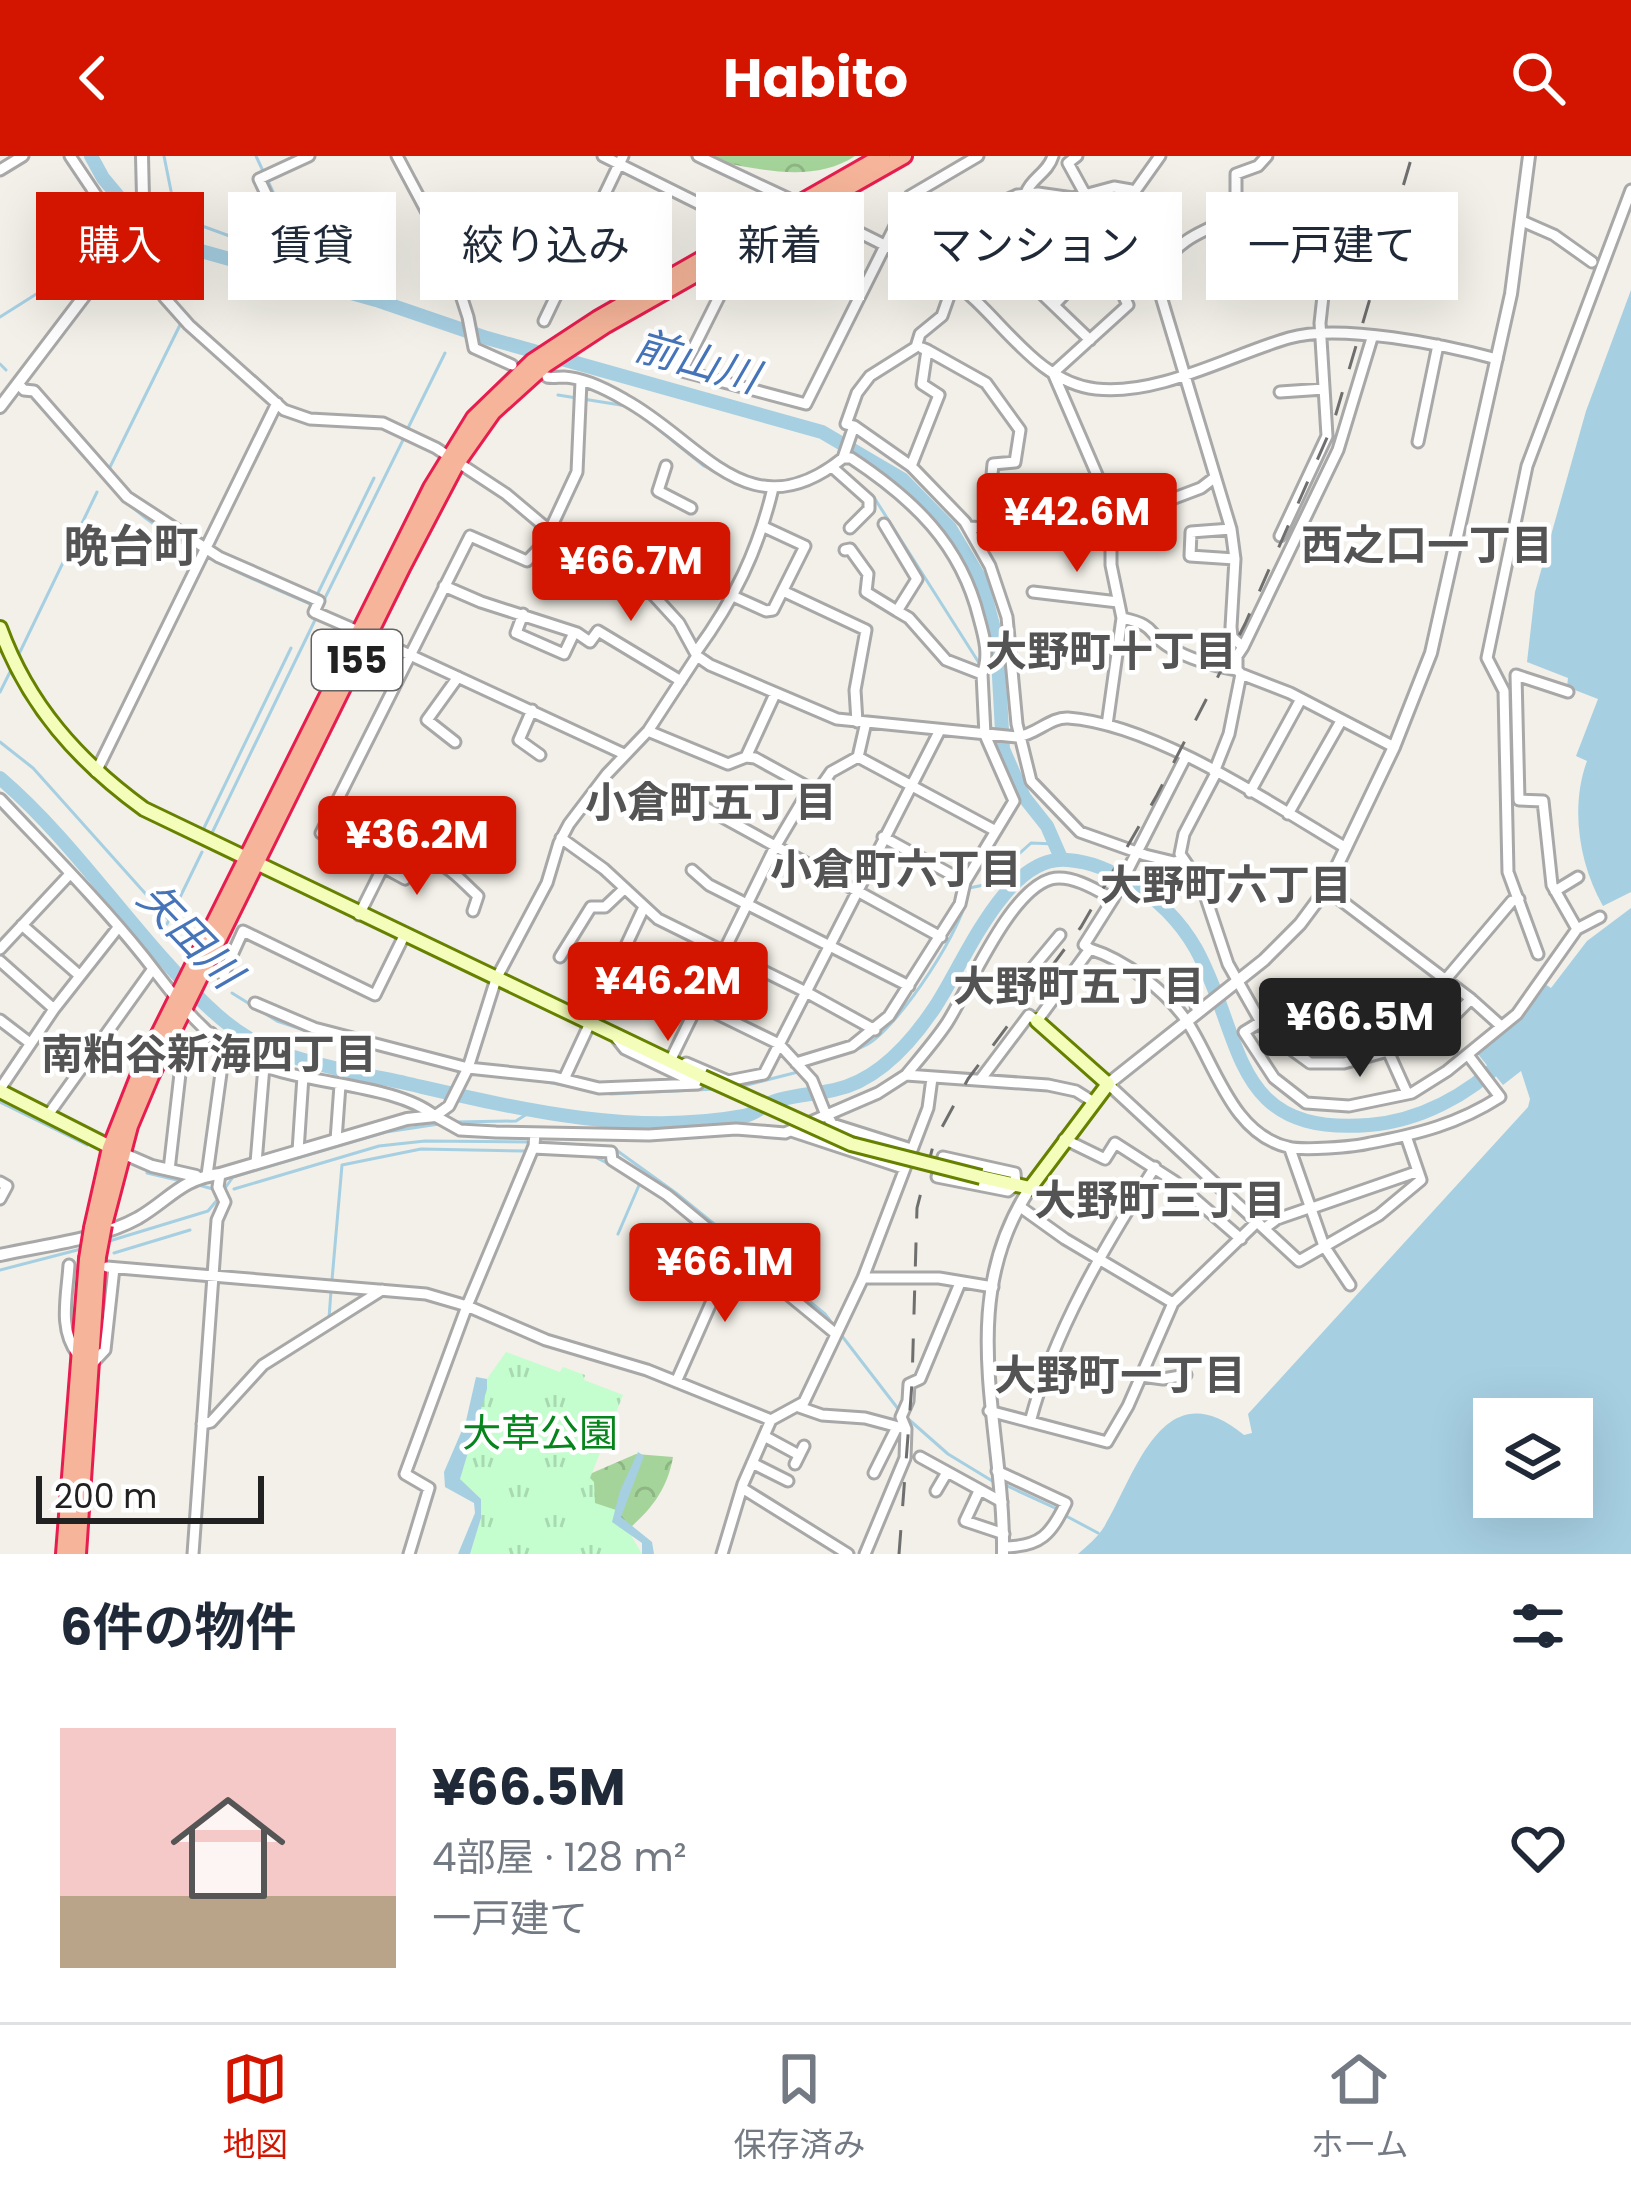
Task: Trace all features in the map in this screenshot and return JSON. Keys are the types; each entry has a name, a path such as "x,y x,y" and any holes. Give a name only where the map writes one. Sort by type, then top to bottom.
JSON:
{"highway":[{"name":"155","path":"827,192 882,156"},
{"name":"155","path":"833,192 904,156"},
{"name":"155","path":"78,1554 102,1263 98,1227 116,1150 181,1001 452,460 493,412 558,350 696,265"},
{"name":"155","path":"558,350 696,279"},
{"name":"155","path":"64,1554 78,1355 102,1263"}],"main road":[{"path":"0,628 29,693 70,747 143,809 839,1139 1023,1187 1108,1084 1037,1021"},
{"path":"0,1089 116,1150"}],"street":[{"path":"1,168 23,156"},
{"path":"70,156 165,298 277,404 303,418 383,423 452,460 506,494 575,552 646,587 671,612 696,654 837,719 1018,736 1062,717 1107,725 1215,772 1346,848"},
{"path":"0,407 135,224 143,197 142,156"},
{"path":"266,192 260,179 309,156"},
{"path":"397,156 445,246 476,350 512,365"},
{"path":"603,156 621,160 696,200"},
{"path":"698,156 775,192"},
{"path":"864,287 911,194 978,156"},
{"path":"1024,192 1048,171 1053,156"},
{"path":"1078,156 1068,163 1086,192"},
{"path":"1134,192 1160,156"},
{"path":"1236,192 1236,174 1258,166 1267,156"},
{"path":"1406,1136 1421,1180 1409,1193 1300,1261 1108,1084 1283,944 1326,889 1394,747 1431,653 1497,359 1529,156"},
{"path":"544,321 621,160"},
{"path":"1095,192 1120,186 1130,192"},
{"path":"1538,954 1508,866 1504,691 1487,658 1527,466 1631,190"},
{"path":"1522,221 1554,235 1592,262"},
{"path":"864,235 886,246"},
{"path":"717,300 682,370 770,398 806,404 858,300"},
{"path":"911,466 939,394 922,384 920,334 942,316 946,300"},
{"path":"974,300 1053,373 1069,383 1112,390 1182,375 1288,338 1321,333 1438,345 1497,359"},
{"path":"1050,300 1090,340"},
{"path":"1054,304 1058,300"},
{"path":"1053,373 1128,305 1126,300"},
{"path":"1162,300 1231,529 1232,637 1243,647"},
{"path":"1280,536 1327,436 1323,300"},
{"path":"1372,338 1338,450 1237,656 1239,672 1229,734 1180,849 1213,910 1235,983 1271,1037 1310,1064 1344,1063 1388,1051 1449,1022 1471,999"},
{"path":"1418,442 1438,345"},
{"path":"922,348 870,376 846,424 911,466 969,527 990,566 1007,617 1018,736 1037,790 1080,832 1138,853 1182,860"},
{"path":"922,348 986,383 1020,430 1016,462 992,464 987,528 969,527"},
{"path":"542,367 640,409 710,464 752,485 794,484 832,467 844,456 853,429"},
{"path":"1053,373 1106,497 1111,522 1111,565 1122,618 1107,725"},
{"path":"473,910 478,896 451,868 421,860 405,879 321,833 470,536 527,561 551,533 577,472 581,381"},
{"path":"18,384 34,391 127,497 206,550 319,601 318,614 624,754"},
{"path":"1280,392 1324,389"},
{"path":"97,772 277,404"},
{"path":"796,1063 852,1046 890,1016 941,937 960,904 965,882 1014,801 987,735 982,674 987,658 973,592 961,563 943,537 892,485 844,456"},
{"path":"666,466 658,490 691,508"},
{"path":"832,467 869,500 869,508 850,528"},
{"path":"1111,522 1201,488 1214,478"},
{"path":"0,1255 136,1219 207,1175 435,1115 449,1106 467,1069 496,979 540,898 561,838 583,804 648,731 735,597 764,527 773,488"},
{"path":"884,524 917,579 897,610"},
{"path":"735,597 769,612 785,592 805,546 764,527"},
{"path":"1231,529 1191,532 1190,556 1234,559"},
{"path":"844,550 850,549 868,574 866,592 909,618 946,660 982,674"},
{"path":"444,586 590,642 598,631 681,681"},
{"path":"785,592 866,630 856,690 862,722 859,757"},
{"path":"1033,592 1118,602"},
{"path":"523,614 516,633 564,653 574,634"},
{"path":"1122,618 1148,623 1165,645 1301,698 1394,747"},
{"path":"1568,692 1516,675 1519,800 1543,801 1556,892 1577,929"},
{"path":"455,742 427,720 458,677"},
{"path":"648,731 738,764 746,757 775,694"},
{"path":"1250,792 1301,698"},
{"path":"532,710 519,740 540,755"},
{"path":"1288,814 1341,721"},
{"path":"614,1035 626,1034 728,1081 764,1074 940,730"},
{"path":"746,757 817,792 831,772 859,757"},
{"path":"859,757 994,830"},
{"path":"1185,758 1138,853 1084,945 1146,981 1187,1022 1211,1072 1246,1118 1290,1149 1358,1146 1443,1128 1499,1097 1469,1056"},
{"path":"672,1057 775,847 810,788"},
{"path":"0,799 152,970 225,1044 264,1066 412,1102 460,1130 610,1153 612,1160 654,1186 838,1330"},
{"path":"694,802 941,937"},
{"path":"883,837 965,882"},
{"path":"561,838 592,859 658,919 875,1030"},
{"path":"359,915 383,867"},
{"path":"692,870 709,885 909,986"},
{"path":"0,949 69,875"},
{"path":"1556,892 1578,877"},
{"path":"791,1131 907,1075 944,1027 1011,916 1029,895 1053,878 1084,884 1113,899"},
{"path":"560,957 591,907 604,907 624,889"},
{"path":"1326,889 1501,1026"},
{"path":"1446,979 1519,899"},
{"path":"564,1079 644,907"},
{"path":"1262,1022 1244,1031 1274,1078 1298,1099 1324,1107 1349,1106 1412,1093 1469,1056 1534,995 1577,929 1600,917"},
{"path":"22,925 79,975"},
{"path":"0,1089 54,1009 117,929"},
{"path":"223,975 243,931 375,995 404,936"},
{"path":"1025,977 1060,934"},
{"path":"980,1080 1029,1015 1037,1021 1090,950"},
{"path":"0,961 54,1009"},
{"path":"616,965 779,1044 816,1086 832,1124 911,1149"},
{"path":"48,1115 152,970"},
{"path":"1187,975 1200,1011"},
{"path":"255,1003 314,1028 467,1069 564,1079 599,1088 698,1084 625,1048 614,1035"},
{"path":"0,1020 31,1043"},
{"path":"169,1170 181,1065 211,1033"},
{"path":"207,1175 225,1044"},
{"path":"1388,1051 1406,1091"},
{"path":"256,1163 264,1066"},
{"path":"907,1075 1048,1085 1076,1091 1092,1101"},
{"path":"298,1151 303,1076"},
{"path":"722,1554 742,1488 771,1420 799,1407 863,1278 928,1108 932,1078"},
{"path":"336,1140 340,1085"},
{"path":"534,1141 736,1129 791,1131 903,1168"},
{"path":"1064,1139 1105,1159 1115,1143 1155,1167 1241,1239"},
{"path":"409,1554 429,1488 405,1474 534,1141"},
{"path":"1290,1149 1324,1246 1350,1285"},
{"path":"116,1150 169,1170 207,1175 225,1202 217,1220 194,1554"},
{"path":"1004,1545 989,1411 993,1287 999,1248 1023,1187 1015,1173 943,1156 937,1177 1008,1191 1023,1187"},
{"path":"1030,1422 1045,1370 1099,1260 1155,1167"},
{"path":"989,1411 1107,1442 1173,1304 1241,1239 1262,1224 1416,1172"},
{"path":"0,1182 7,1186 0,1199"},
{"path":"1019,1206 1173,1304"},
{"path":"676,1382 735,1249"},
{"path":"102,1263 426,1294 771,1420"},
{"path":"69,1265 65,1324 68,1342 78,1355"},
{"path":"863,1278 940,1278 993,1287"},
{"path":"866,1554 905,1458 902,1422 909,1384 920,1379 960,1282"},
{"path":"202,1424 211,1422 262,1365 382,1290"},
{"path":"1141,1376 1186,1375"},
{"path":"799,1407 822,1415 902,1422"},
{"path":"874,1474 902,1422"},
{"path":"764,1436 799,1455"},
{"path":"920,1457 979,1491 1001,1498"},
{"path":"752,1463 788,1481"},
{"path":"936,1491 946,1474"},
{"path":"979,1491 965,1520 1004,1545 1036,1541 1052,1531 1066,1503 998,1474"},
{"path":"742,1488 848,1554"}],"green space":[{"path":"688,156 855,156 836,166 795,172"},
{"name":"大草公園","path":"506,1352 560,1372 563,1367 585,1375 584,1380 623,1395 590,1478 595,1503 616,1510 642,1554 470,1554 481,1518 481,1499 460,1479 487,1379"},
{"path":"636,1454 673,1457 669,1474 646,1513 598,1554 562,1486"}],"water":[{"path":"1631,290 1631,892 1603,906 1583,854 1578,816 1587,761 1576,756 1598,699 1567,687 1568,678 1527,662 1535,592 1586,411"},
{"path":"1631,908 1631,1554 1078,1554 1101,1531 1141,1457 1173,1421 1192,1414 1216,1418 1244,1435 1252,1433 1248,1414 1528,1107 1521,1071 1503,1085 1477,1053 1545,984 1551,988 1587,941"},
{"path":"476,1377 487,1379 487,1389 460,1479 481,1499 481,1518 470,1554 458,1554 475,1513 474,1503 445,1487 444,1472 466,1421"},
{"path":"638,1452 644,1456 621,1517 652,1542 654,1554 642,1554 642,1543 612,1522"}],"waterway":[{"name":"前山川","path":"91,156 143,226 176,244 822,432 902,479 950,528 981,580 997,640 1003,749 1024,797 1047,826 1061,858"},
{"path":"164,156 175,211 228,235"},
{"path":"256,156 263,171"},
{"path":"267,179 273,192"},
{"path":"0,317 36,294"},
{"path":"109,469 180,325"},
{"path":"408,428 445,353"},
{"path":"0,364 6,370"},
{"path":"558,395 627,406"},
{"path":"32,397 83,454"},
{"path":"638,413 704,466 744,485"},
{"path":"323,602 404,438"},
{"path":"837,467 875,499 981,666"},
{"path":"317,595 374,478"},
{"path":"107,482 175,539 310,604"},
{"path":"776,492 802,485"},
{"path":"19,654 97,492"},
{"path":"212,833 317,616"},
{"path":"203,830 291,648"},
{"path":"0,692 10,672"},
{"path":"987,672 991,729"},
{"path":"994,738 1003,749"},
{"path":"0,742 33,768 169,920"},
{"name":"矢田川","path":"0,778 65,843 195,994 250,1039 324,1065 531,1110 616,1121 702,1122 749,1115 778,1100 850,1085 892,1059 915,1034 1006,892 1046,863 1068,860 1122,878 1175,920 1196,949 1248,1074 1266,1098 1290,1115 1323,1124 1369,1125 1406,1118 1459,1095 1504,1059"},
{"path":"806,1066 861,1048 881,1033 944,949 969,888 984,885 1031,843 1055,844"},
{"path":"167,924 202,852"},
{"path":"232,993 277,1021 310,1032"},
{"path":"436,1064 461,1072"},
{"path":"739,1087 798,1072"},
{"path":"471,1073 521,1078"},
{"path":"536,1080 611,1094 717,1089"},
{"path":"0,1102 87,1145"},
{"path":"455,1122 516,1121 530,1112"},
{"path":"223,1191 233,1177 386,1132 439,1124"},
{"path":"234,1189 379,1146 425,1141 531,1142"},
{"path":"540,1142 612,1147 676,1193 825,1314 899,1410"},
{"path":"332,1280 342,1165 421,1149 526,1151"},
{"path":"599,1154 597,1158 615,1167"},
{"path":"147,1173 186,1182"},
{"path":"618,1234 640,1183"},
{"path":"195,1184 213,1189"},
{"path":"106,1242 208,1211 218,1199"},
{"path":"114,1253 190,1230"},
{"path":"0,1270 85,1248"},
{"path":"329,1318 331,1291"},
{"path":"906,1417 948,1454 994,1482"},
{"path":"1003,1484 1055,1508"},
{"path":"1068,1517 1098,1533"},
{"path":"71,1554 73,1532"}],"railway":[{"path":"899,1554 912,1383 917,1208 934,1142 968,1079 1081,927 1157,795 1245,624 1333,424 1412,156"}],"district":[{"name":"西之口一丁目","path":"1427,545"},
{"name":"晩台町","path":"131,546"},
{"name":"大野町十丁目","path":"1111,651"},
{"name":"小倉町五丁目","path":"711,802"},
{"name":"小倉町六丁目","path":"896,869"},
{"name":"大野町六丁目","path":"1226,885"},
{"name":"大野町五丁目","path":"1079,986"},
{"name":"南粕谷新海四丁目","path":"209,1054"},
{"name":"大野町三丁目","path":"1160,1200"},
{"name":"大野町一丁目","path":"1120,1375"}]}
